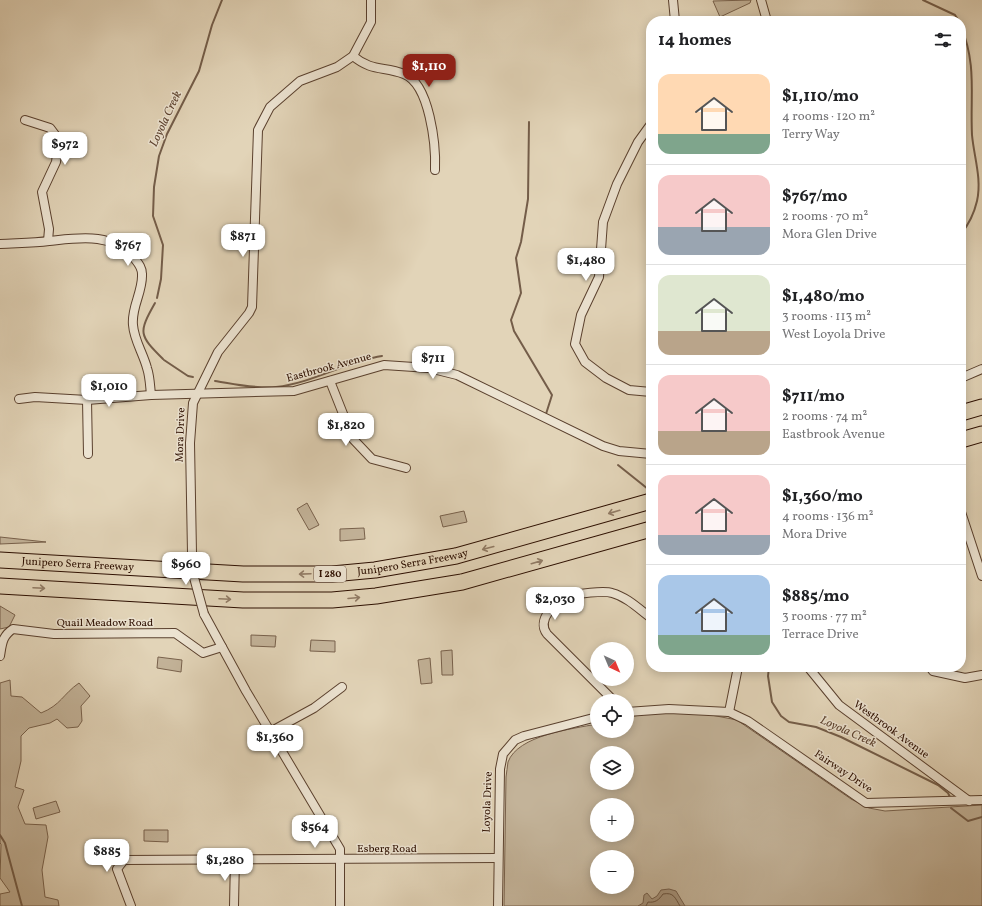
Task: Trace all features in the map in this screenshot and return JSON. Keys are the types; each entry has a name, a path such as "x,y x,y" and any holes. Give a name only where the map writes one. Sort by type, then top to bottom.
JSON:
{"highway":[{"path":"966,412 982,407"},
{"path":"966,439 982,434"},
{"name":"Junipero Serra Freeway","path":"0,560 243,574 288,575 360,571 415,564 456,556 646,502"},
{"path":"0,586 287,602 339,600 419,590 462,582 646,530"}],"street":[{"name":"Mora Drive","path":"340,906 340,849 270,732 204,614 193,574 190,443 192,408 198,393 218,352 249,313 252,307 258,130 270,107 300,81 337,67 353,56 371,22 371,0"},
{"path":"672,0 674,16"},
{"path":"761,0 766,16"},
{"path":"353,56 364,65 405,74 416,81 427,107 436,152 435,170"},
{"path":"25,120 50,128 56,136 58,146 56,162 42,192 49,229 48,241"},
{"path":"646,131 638,142 617,184 603,222 599,277 581,315 575,344 585,362 606,378 629,390 646,392"},
{"path":"0,244 83,237 109,241 128,253 139,265 142,273 142,283 133,312 133,327 147,368 151,395"},
{"name":"Eastbrook Avenue","path":"19,399 35,397 88,400 151,395 294,391 384,365 429,368 457,375 603,446 619,451 646,454"},
{"path":"966,376 982,369"},
{"path":"330,381 353,439 372,459 406,468"},
{"path":"88,400 88,454"},
{"path":"966,527 982,576"},
{"path":"607,694 547,634 543,626 545,619 554,605 569,596 611,592 627,600 646,614"},
{"name":"Quail Meadow Road","path":"0,656 2,642 6,634 13,629 54,634 174,633 203,654 222,647"},
{"path":"634,712 669,709 729,712 737,672"},
{"name":"Westbrook Avenue","path":"812,672 839,705 969,801"},
{"path":"941,672 965,678 982,675"},
{"path":"270,732 314,708 342,688"},
{"name":"Fairway Drive","path":"729,712 748,721 866,803 982,800"},
{"name":"Loyola Drive","path":"498,906 499,784 502,756 515,740 524,736 553,727 590,719"},
{"path":"234,906 235,858"},
{"name":"Esberg Road","path":"131,906 117,869 124,860 235,858 498,858"}],"shaded area":[{"path":"751,0 750,3 722,16 720,16 713,1"},
{"path":"307,503 319,525 309,530 297,509"},
{"path":"464,511 467,522 443,527 440,516"},
{"path":"364,528 365,539 340,541 340,529"},
{"path":"0,537 46,542 0,544"},
{"path":"0,606 15,615 9,627 0,629"},
{"path":"251,635 276,636 275,647 251,646"},
{"path":"311,640 335,641 335,652 310,651"},
{"path":"452,650 453,675 442,675 441,651"},
{"path":"158,657 182,660 181,672 157,668"},
{"path":"430,658 432,683 421,684 418,660"},
{"path":"10,680 11,696 22,697 41,713 58,703 79,683 90,696 81,706 82,721 78,727 67,728 57,719 50,723 29,728 21,736 21,761 15,787 24,790 18,807 25,824 46,825 48,837 42,870 45,897 58,900 59,906 0,906 0,894 10,892 0,878 0,683"},
{"path":"660,712 706,714 737,720 851,799 869,808 885,811 982,805 982,906 504,906 506,777 508,762 514,753 523,745 534,739 590,725 590,738 634,738 634,716"},
{"path":"56,801 60,812 36,819 33,808"},
{"path":"144,830 168,830 168,842 144,841"}],"water":[{"path":"669,889 676,891 685,906 638,906 643,903 644,895 647,893 652,899 657,896 661,890"}],"waterway":[{"name":"Loyola Creek","path":"157,298 161,279 163,245 153,216 154,187 159,156 167,134 199,71 212,25 222,0"},
{"path":"923,0 956,16"},
{"path":"966,40 972,80 972,135 979,184 977,201 966,227"},
{"path":"529,122 528,199 521,242 516,258 521,293 511,320 514,331 552,395 546,414"},
{"name":"Loyola Creek","path":"155,303 146,321 144,333 145,339 163,359"},
{"name":"Loyola Creek","path":"215,381 253,387 276,387 290,385 355,363 382,356"},
{"name":"Loyola Creek","path":"164,360 188,376 193,377"},
{"name":"Loyola Creek","path":"618,465 646,487"},
{"name":"Loyola Creek","path":"768,672 772,702 781,716 789,722 816,727 841,737 938,785 948,793 950,797"},
{"name":"Loyola Creek","path":"951,808 968,821 982,817"},
{"path":"0,835 5,843 22,906"}]}
